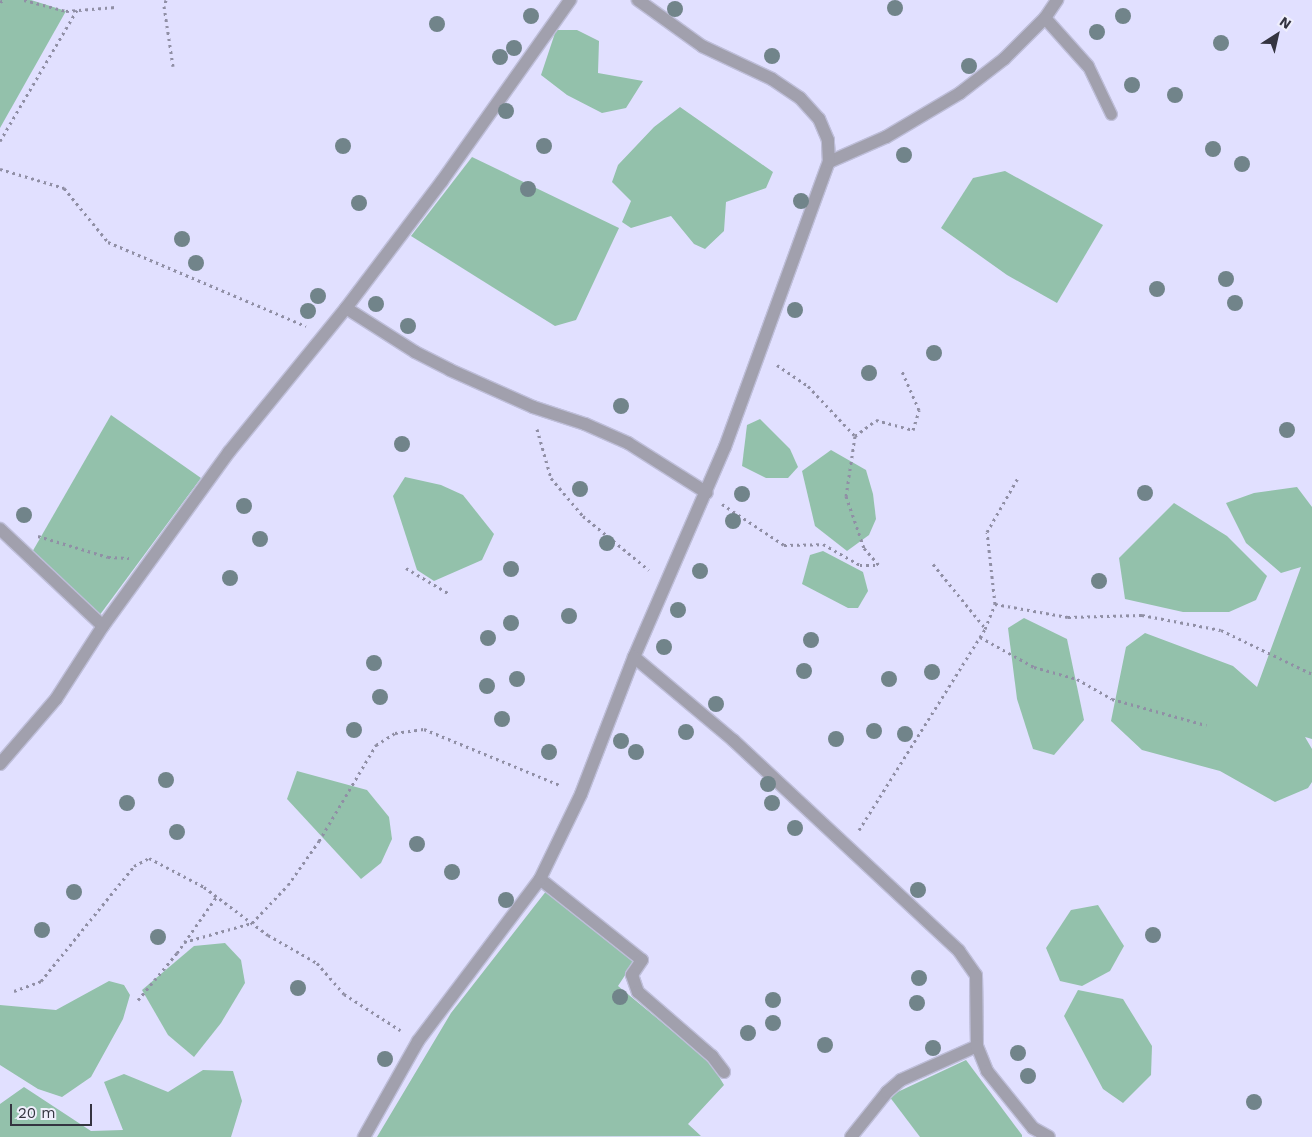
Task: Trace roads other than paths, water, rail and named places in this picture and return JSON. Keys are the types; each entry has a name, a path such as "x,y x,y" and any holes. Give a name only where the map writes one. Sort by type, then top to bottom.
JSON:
{"street":[{"path":"0,764 56,699 103,626 229,452 346,308 442,181 570,0"},
{"path":"364,1137 418,1041 540,879 581,794 634,657 707,494 829,162 828,140 819,119 800,98 772,79 702,46 638,0"},
{"path":"829,162 886,137 960,93 1004,59 1045,18 1057,0"},
{"path":"1045,18 1088,66"},
{"path":"346,308 415,352 533,407 585,424 628,443 707,494"},
{"path":"0,529 103,626"},
{"path":"634,657 733,740 849,846 959,951 976,976 977,1046 987,1071 1007,1099 1033,1128 1048,1137"},
{"path":"540,879 642,960 632,975 638,992 712,1056 724,1072"},
{"path":"851,1137 887,1092 901,1080 977,1046"}],"lane":[{"path":"1088,66 1111,114"}]}
